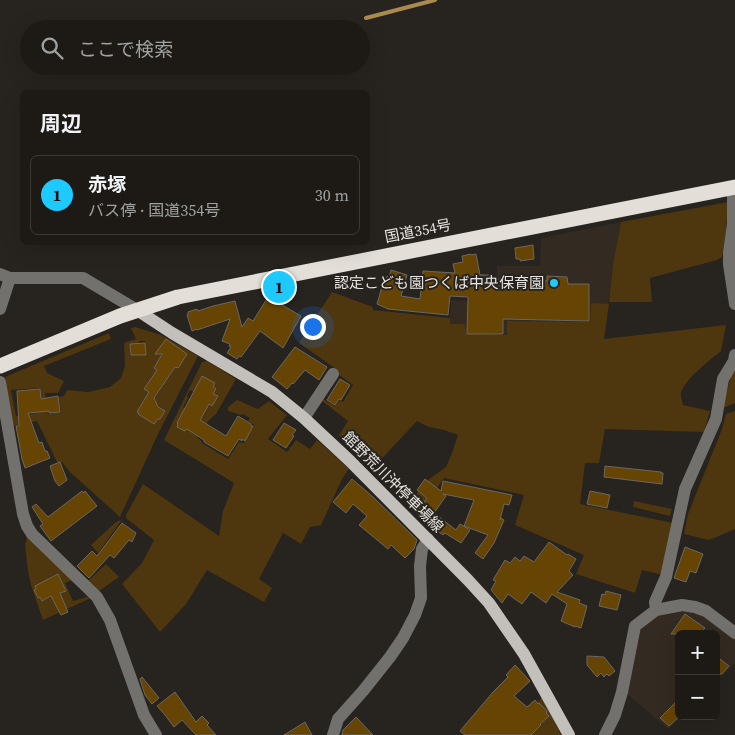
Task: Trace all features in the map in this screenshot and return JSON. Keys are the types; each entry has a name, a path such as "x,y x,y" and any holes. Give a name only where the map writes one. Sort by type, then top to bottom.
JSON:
{"highway":[{"name":"国道354号","path":"0,366 120,316 178,297 734,187"}],"main road":[{"name":"館野荒川沖停車場線","path":"137,310 272,392 304,418 350,462 428,539 484,598 524,654 569,735"}],"street":[{"path":"734,187 729,264 735,304"},
{"path":"0,309 5,276 82,278 137,310"},
{"path":"656,610 655,602 666,577 685,489 716,419 724,379 734,361 735,355"},
{"path":"304,418 333,374"},
{"path":"0,382 23,514 27,526 32,534 97,597 110,620 144,715 156,735"},
{"path":"333,735 338,719 390,657 415,615 421,598 420,566 422,549 428,539"},
{"path":"605,735 615,715 622,692 635,626 656,610 682,605 706,611 735,633"}],"shaded area":[{"path":"728,202 722,257 650,278 652,302 609,302 613,264 621,222"},
{"name":"認定こども園つくば中央保育園","path":"621,222 613,264 604,339 448,353 451,300 496,302 497,266 540,266 541,238"},
{"path":"332,292 373,307 373,310 450,318 450,324 465,324 466,334 507,335 507,321 590,322 591,303 609,304 604,339 726,325 721,351 692,376 681,393 683,405 710,411 704,432 605,429 599,463 585,463 580,504 673,523 663,575 642,570 635,593 576,574 584,555 515,525 524,495 444,478 418,515 408,504 428,480 446,467 458,435 429,427 417,421 372,469 339,435 348,421 322,401 323,399 335,406 340,400 343,402 353,385 335,372 336,369 299,343"},
{"path":"135,327 161,335 198,356 158,434 120,517 70,472 62,462 57,462 37,421 12,426 5,377 109,333 111,339 44,366 47,373 64,381 58,393 45,393 48,414 61,412 59,397 64,396 67,390 88,392 110,387 121,378 125,366 124,343 136,339 131,328","holes":["139,341 145,341 146,354 130,355 130,348 139,344","162,347 182,361 178,368 175,367 169,377 156,371 154,368 161,356 158,354","152,377 163,385 156,397 144,389","40,388 43,407 35,408 35,413 16,416 11,390"]},
{"path":"207,361 236,379 216,414 209,420 197,438 202,443 228,459 239,442 244,443 254,425 248,421 250,418 243,414 228,411 228,407 237,400 258,409 269,401 287,415 268,439 287,452 296,440 310,449 317,440 349,469 343,477 321,525 310,527 301,544 283,533 259,579 272,588 264,602 207,570 186,604 160,632 122,584 142,563 154,540 126,518 126,515 143,484 219,536 223,511 234,483 164,440 202,362","holes":["200,380 216,389 213,394 217,396 212,406 209,404 201,417 183,407 190,390 193,392"]},
{"path":"735,371 735,403 726,407 723,406 731,376"},
{"path":"735,411 735,529 709,540 684,534 688,514 722,429 726,414"},
{"path":"634,501 672,509 670,516 633,507"},
{"path":"121,521 98,553 91,545"},
{"path":"28,533 73,580 65,583 73,601 91,596 91,598 43,620 31,585 25,545","holes":["58,575 66,591 42,601 40,597 37,598 34,590 36,589 35,586"]},
{"path":"106,564 119,577 99,591 88,581"},
{"path":"672,611 695,612 706,617 735,638 735,663 720,678 720,630 675,630 675,720 677,720 668,729 627,694 638,633 653,617"},
{"path":"543,697 561,735 531,735 548,716 547,711 539,703 505,731"}],"building":[{"path":"533,245 534,259 520,261 520,259 516,259 515,248"},
{"path":"476,254 480,275 492,275 492,279 547,281 547,276 567,277 568,284 589,284 589,321 503,319 503,334 467,334 468,297 450,296 448,315 388,309 377,304 384,280 386,280 387,276 389,277 391,270 407,275 401,296 420,299 423,271 455,273 453,264 463,262 462,256"},
{"path":"274,296 283,302 282,305 301,316 283,348 260,331 241,357 239,356 237,359 227,353 231,347 229,346 230,344 222,341 230,319 192,331 187,315 188,312 235,301 242,327 248,318 253,321 268,297 272,300"},
{"path":"166,339 187,354 178,368 175,367 154,398 158,407 165,411 154,424 137,412 149,392 144,389 157,370 154,368 162,354 155,354"},
{"path":"145,343 146,355 131,355 130,344"},
{"path":"295,347 327,367 319,380 305,370 287,389 272,377"},
{"path":"202,376 215,383 213,387 216,389 213,394 218,396 212,406 209,404 200,420 226,436 238,416 253,426 245,441 239,439 228,456 204,442 204,440 187,429 185,431 177,427 177,423"},
{"path":"340,379 350,385 341,400 339,399 335,405 327,400"},
{"path":"40,389 41,399 58,396 60,412 28,413 39,443 42,442 50,458 25,468 16,426 19,426 17,391"},
{"path":"284,423 296,430 286,448 273,440"},
{"path":"60,462 67,480 59,486 55,481 50,466"},
{"path":"605,466 661,472 663,473 662,484 604,477"},
{"path":"352,479 417,540 414,549 405,558 391,545 388,549 359,525 367,516 353,504 346,513 333,502"},
{"path":"425,479 441,491 443,481 512,495 509,505 504,504 500,520 501,518 504,520 494,543 483,559 475,553 488,535 464,526 474,500 443,494 446,496 434,513 456,530 460,524 470,530 461,543 445,533 443,535 434,528 437,526 417,512 427,498 417,490"},
{"path":"82,491 84,493 85,491 97,506 51,541 40,526 43,524 32,507 36,504 48,517"},
{"path":"590,491 610,495 607,508 587,504"},
{"path":"122,523 136,533 132,542 129,540 114,558 110,555 89,578 77,566 92,551 97,556"},
{"path":"549,542 576,559 569,571 573,575 557,592 580,600 579,603 587,606 581,628 561,621 567,604 552,594 546,603 531,592 522,604 508,594 502,603 491,590 496,581 493,580 505,560 510,563 515,557 520,561 524,556 534,562"},
{"path":"685,547 703,554 696,573 690,571 686,582 674,578"},
{"path":"58,574 66,591 60,593 68,612 61,615 51,596 42,601 34,590 36,589 35,586"},
{"path":"606,591 621,595 617,610 599,606 602,594 605,595"},
{"path":"685,614 705,628 703,630 675,630 675,634 671,634"},
{"path":"587,656 604,657 615,671 609,676 607,674 604,677 601,673 597,677 587,665"},
{"path":"720,659 729,666 722,674 720,674"},
{"path":"515,665 530,681 514,696 527,707 535,700 546,710 549,716 531,735 465,735 460,731 508,677 506,675"},
{"path":"142,677 159,698 152,704 145,695 140,679"},
{"path":"175,692 196,722 202,716 216,735 196,735 182,720 174,727 157,706"},
{"path":"675,703 676,720 669,726 660,718"},
{"path":"356,717 373,735 342,735 343,730"},
{"path":"305,722 312,735 284,735"}],"waterway":[{"path":"366,18 435,0"}],"place":[{"name":"認定こども園つくば中央保育園","path":"554,283"},
{"name":"赤塚","path":"279,287"}]}
